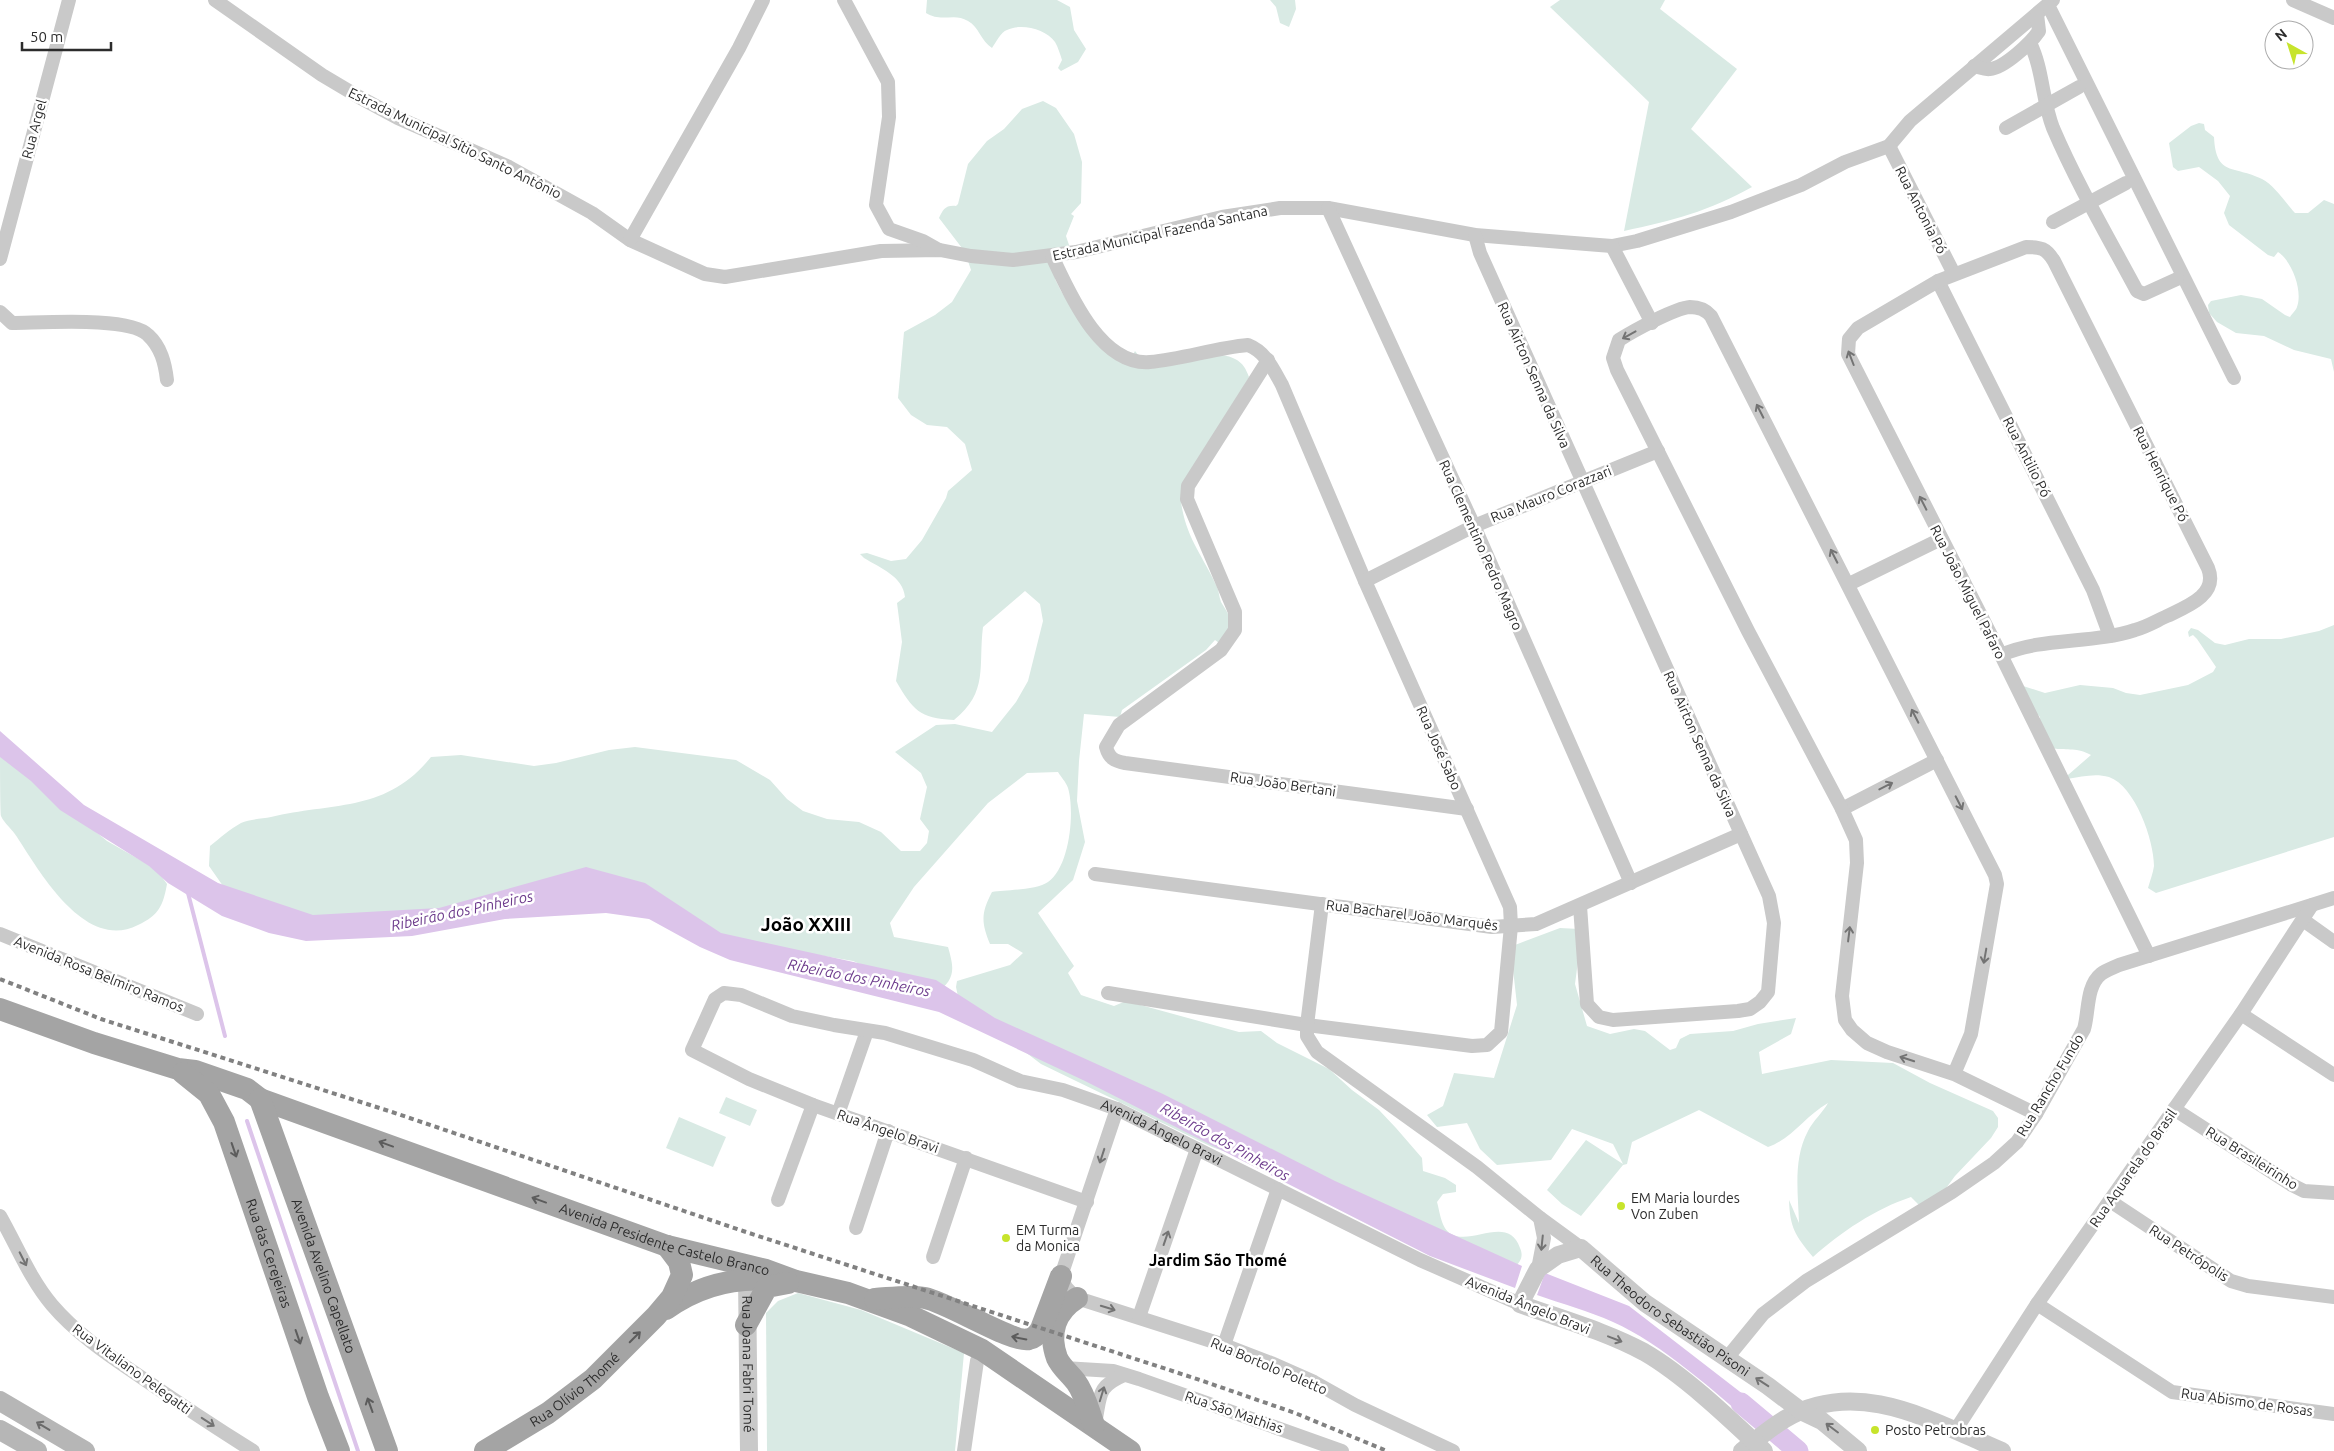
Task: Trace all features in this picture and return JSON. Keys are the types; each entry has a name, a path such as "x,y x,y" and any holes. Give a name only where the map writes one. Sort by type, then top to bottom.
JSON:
{"main road":[{"name":"Avenida Presidente Castelo Branco","path":"0,1009 94,1043 178,1069 195,1071 667,1246 757,1274"},
{"name":"Rua das Cerejeiras","path":"178,1069 209,1094 224,1122 318,1397 339,1451"},
{"path":"224,1122 231,1102 246,1090"},
{"name":"Avenida Avelino Capellato","path":"246,1090 387,1451"},
{"path":"656,1316 672,1298 682,1275 678,1262 667,1246"},
{"path":"656,1316 682,1298 712,1286 757,1274 848,1293 911,1316 982,1350 1130,1451"},
{"path":"866,1299 913,1296 927,1298 962,1312 1014,1338 1030,1339 1036,1336 1041,1329 1061,1276"},
{"path":"746,1325 767,1287 796,1281"},
{"path":"1077,1298 1061,1310 1054,1325 1057,1358 1077,1383 1094,1425"},
{"name":"Rua Olívio Thomé","path":"485,1451 548,1413 593,1379 656,1316"},
{"path":"0,1401 85,1451"},
{"path":"0,1430 37,1451"}],"street":[{"name":"Rua Argel","path":"0,258 68,0"},
{"name":"Estrada Municipal Sítio Santo Antônio","path":"215,0 322,75 359,97 398,118 509,167 592,213 630,240 705,274 725,277 881,252 940,250"},
{"path":"630,240 739,48 763,0"},
{"path":"844,0 888,82 888,117 876,206 889,229 923,241 940,250"},
{"path":"2293,0 2333,19"},
{"path":"1974,66 1988,70 1996,68 2030,43 2039,31 2046,6"},
{"path":"2046,6 2234,378"},
{"name":"Estrada Municipal Fazenda Santana","path":"940,250 971,256 1013,260 1052,256 1222,218 1280,208 1328,208 1475,235 1612,246 1637,241 1731,212 1801,184 1845,162 1888,146 1910,121 2046,6"},
{"path":"2030,43 2035,53 2045,105 2054,128 2090,203 2137,291 2144,294 2177,279"},
{"path":"2006,128 2079,87"},
{"name":"Rua Antonia Pó","path":"1888,146 1954,274"},
{"path":"2053,222 2126,183"},
{"name":"Rua Clementino Pedro Magro","path":"1328,208 1474,526 1631,883"},
{"name":"Rua Airton Senna da Silva","path":"1475,235 1480,253 1769,896 1774,923 1768,992 1760,1002 1750,1009 1613,1020 1598,1017 1587,1004 1580,906"},
{"path":"1612,246 1652,323"},
{"name":"Rua Henrique Pó","path":"1954,274 2026,247 2040,247 2047,250 2211,574 2210,582 2196,602 2136,630 2110,636 2020,648 2001,655"},
{"name":"Rua José Sabo","path":"1052,256 1074,302 1106,345 1121,356 1148,362 1248,345 1255,348 1268,360 1282,385 1365,581 1510,907 1511,926 1501,1032 1487,1045 1472,1046 1307,1024 1108,993"},
{"name":"Rua João Miguel Pafaro","path":"1954,274 1938,281 1858,328 1849,339 1848,354 2001,655 2149,956"},
{"name":"Rua Antilio Pó","path":"1938,281 2093,590 2110,636"},
{"path":"1954,1074 1971,1034 1997,884 1991,865 1711,316 1707,311 1691,307 1677,311 1620,340 1613,358 1617,370 1748,631 1842,809 1856,840 1857,863 1842,996 1846,1020 1858,1037 1867,1043 1954,1074 2036,1114"},
{"path":"0,312 12,322 118,323 148,334 164,358 167,380"},
{"name":"Rua João Bertani","path":"1268,360 1188,486 1187,499 1235,612 1235,630 1221,650 1119,725 1106,748 1111,758 1125,763 1467,810"},
{"name":"Rua Mauro Corazzari","path":"1365,581 1474,526 1658,451"},
{"path":"1849,584 1941,539"},
{"path":"1842,809 1937,760"},
{"name":"Rua Bacharel João Marquês","path":"1095,874 1492,927 1511,926 1536,924 1741,834"},
{"name":"Rua Rancho Fundo","path":"1727,1358 1763,1314 1806,1281 1952,1192 1994,1163 2017,1142 2036,1114 2084,1029 2090,990 2101,974 2149,956 2334,898"},
{"path":"1307,1024 1322,904"},
{"name":"Rua Aquarela do Brasil","path":"1955,1431 2037,1304 2241,1014 2312,905"},
{"path":"2304,920 2334,942"},
{"name":"Avenida Rosa Belmiro Ramos","path":"0,934 197,1014"},
{"name":"Avenida Ângelo Bravi","path":"692,1050 715,999 724,993 741,995 792,1016 893,1035 973,1060 1020,1080 1063,1090 1118,1109 1420,1260 1524,1297 1643,1352 1684,1381 1756,1445"},
{"path":"2241,1014 2334,1075"},
{"name":"Rua Theodoro Sebastião Pisoni","path":"1307,1024 1308,1036 1324,1059 1477,1167 1540,1218 1581,1248 1645,1303 1768,1386 1801,1411 1822,1421 1858,1451"},
{"path":"838,1114 867,1031"},
{"name":"Rua Ângelo Bravi","path":"692,1050 749,1079 813,1105 1087,1202"},
{"path":"778,1200 813,1105"},
{"path":"1077,1298 1066,1288 1061,1276 1118,1109"},
{"name":"Rua Brasileirinho","path":"2174,1109 2292,1185 2304,1191 2334,1193"},
{"path":"856,1228 888,1131"},
{"path":"1139,1317 1197,1149"},
{"path":"933,1257 966,1158"},
{"path":"1224,1345 1278,1189"},
{"name":"Rua Petrópolis","path":"2110,1201 2231,1281 2248,1286 2334,1297"},
{"name":"Rua Vitaliano Pelegatti","path":"0,1216 34,1281 52,1305 72,1326 103,1351 185,1408 253,1451"},
{"path":"1524,1297 1538,1269 1544,1238 1540,1218"},
{"path":"1538,1269 1558,1255 1581,1248"},
{"name":"Rua Joana Fabri Tomé","path":"749,1451 746,1325 757,1274"},
{"path":"712,1286 725,1290 734,1296 740,1303 746,1325"},
{"name":"Rua Bortolo Poletto","path":"1077,1298 1224,1345 1314,1382 1356,1406 1453,1451"},
{"name":"Rua Abismo de Rosas","path":"2037,1304 2172,1392 2334,1414"},
{"path":"964,1451 977,1361 982,1350"},
{"name":"Rua São Mathias","path":"1064,1368 1113,1371 1284,1429 1342,1451"},
{"path":"1094,1425 1102,1388 1110,1381 1124,1375"},
{"path":"1756,1445 1784,1420 1801,1411 1833,1403 1870,1401 1894,1406 2002,1451"}],"shaded area":[{"path":"927,0 1057,0 1070,7 1074,30 1086,49 1078,62 1061,71 1058,68 1062,60 1058,48 1051,37 1046,34 1033,28 1013,28 1003,33 992,48 985,42 975,27 963,18 937,17 926,13"},
{"path":"1270,0 1295,0 1296,9 1289,27 1280,23 1276,7"},
{"path":"1560,0 1665,0 1660,9 1737,69 1691,129 1752,187 1705,209 1624,231 1649,102 1550,7"},
{"path":"1043,101 1056,108 1074,134 1082,162 1081,203 1071,214 1074,216 1066,236 1073,257 1061,262 1055,279 1088,332 1130,360 1135,351 1142,360 1176,355 1216,354 1238,361 1244,366 1249,377 1181,502 1183,515 1191,537 1217,587 1221,602 1233,625 1219,643 1215,640 1206,650 1122,710 1120,717 1084,714 1077,801 1085,842 1073,880 1038,913 1074,966 1068,973 1081,995 1114,1006 1126,1001 1239,1032 1261,1031 1277,1043 1329,1069 1352,1090 1379,1110 1396,1128 1422,1158 1423,1171 1445,1178 1456,1185 1456,1192 1443,1194 1437,1202 1445,1228 1451,1234 1460,1237 1498,1232 1507,1233 1514,1238 1522,1254 1521,1259 1514,1268 1243,1153 1226,1152 1212,1147 1041,1064 1008,1039 961,1011 956,987 957,981 1010,965 1023,953 1008,944 990,944 985,930 984,912 992,892 1043,885 1055,875 1066,852 1071,824 1070,798 1068,788 1058,772 1027,773 988,803 914,887 890,923 894,937 948,947 952,962 952,974 942,989 935,995 853,961 714,937 618,899 331,937 230,896 209,866 210,846 241,823 377,797 396,788 414,775 431,757 461,755 534,766 556,763 609,750 635,747 736,760 770,780 787,799 803,811 827,819 859,822 881,832 901,851 920,851 927,843 929,831 920,819 927,787 921,773 895,752 936,725 955,724 992,732 1016,702 1028,681 1043,621 1040,604 1025,591 983,627 980,678 973,699 954,720 933,717 918,711 907,699 896,681 902,642 897,603 905,597 900,583 890,573 860,554 867,553 891,561 906,559 922,540 946,498 948,491 972,470 965,444 947,427 927,425 911,415 898,398 904,332 935,315 952,302 971,270 965,252 939,218 949,206 956,206 958,204 968,164 987,141 1004,129 1022,109"},
{"path":"2199,123 2204,124 2205,130 2214,137 2215,150 2223,164 2228,168 2262,179 2275,190 2295,213 2308,213 2324,200 2334,204 2334,372 2331,359 2294,350 2264,336 2236,333 2217,322 2209,313 2208,305 2211,301 2241,295 2262,299 2290,317 2297,307 2299,293 2292,269 2283,256 2278,252 2274,257 2268,255 2229,225 2224,213 2230,196 2218,181 2199,167 2178,171 2173,167 2169,143 2191,126"},
{"path":"2334,625 2334,837 2156,893 2148,888 2154,866 2153,855 2147,829 2135,802 2118,782 2109,777 2093,775 2067,779 2068,775 2091,755 2082,751 2056,749 2044,742 2040,717 2026,703 2023,686 2045,693 2080,685 2113,688 2126,693 2140,695 2188,685 2213,672 2216,667 2197,639 2193,635 2189,637 2188,632 2191,628 2198,630 2215,643 2225,645 2249,639 2281,639 2319,631"},
{"path":"0,740 90,827 107,841 156,869 167,884 162,904 151,917 138,925 119,930 100,928 82,918 51,887 1,816"},
{"path":"1560,928 1579,929 1581,938 1575,984 1587,1026 1610,1034 1634,1029 1645,1031 1670,1050 1676,1048 1680,1039 1690,1034 1733,1031 1758,1024 1796,1018 1791,1034 1759,1052 1762,1074 1831,1060 1893,1063 1930,1083 1993,1111 1998,1118 1998,1127 1991,1138 1955,1176 1938,1199 1920,1206 1911,1197 1884,1208 1847,1230 1813,1257 1802,1243 1792,1225 1789,1200 1799,1223 1797,1188 1800,1153 1808,1131 1828,1103 1812,1114 1792,1133 1768,1147 1699,1110 1632,1142 1627,1164 1623,1165 1581,1216 1562,1204 1547,1190 1586,1140 1623,1164 1613,1144 1572,1129 1551,1160 1497,1165 1480,1149 1467,1123 1437,1127 1427,1115 1443,1106 1454,1073 1494,1078 1517,1005 1513,969 1515,945"},
{"path":"726,1097 757,1110 750,1126 719,1113"},
{"path":"679,1117 726,1137 713,1167 666,1148"},
{"path":"798,1293 861,1310 964,1353 955,1451 767,1451 766,1313 778,1301"}],"water":[{"path":"0,731 84,805 218,883 313,915 439,908 586,867 645,883 721,933 936,980 995,1018 1163,1094 1335,1181 1522,1266 1515,1288 1430,1256 1085,1081 939,1012 730,960 700,947 649,919 606,913 505,919 412,936 306,941 269,933 222,916 168,883 149,866 60,810 31,781 0,757"},
{"path":"1545,1273 1629,1306 1770,1415 1756,1427 1706,1384 1650,1342 1595,1314 1537,1295"},
{"path":"1787,1433 1808,1451 1783,1451 1773,1443"}],"waterway":[{"path":"188,893 225,1036"},
{"path":"247,1121 358,1451"},
{"name":"Ribeirão dos Pinheiros","path":"1741,1403 1798,1451"}],"railway":[{"path":"0,979 101,1019 392,1112 743,1231 1200,1380 1295,1413 1387,1451"}],"place":[{"name":"EM Maria lourdes Von Zuben","path":"1621,1206"},
{"name":"EM Turma da Monica","path":"1006,1238"},
{"name":"Posto Petrobras","path":"1875,1430"}],"district":[{"name":"João XXIII","path":"806,924"},
{"name":"Jardim São Thomé","path":"1218,1260"}]}
